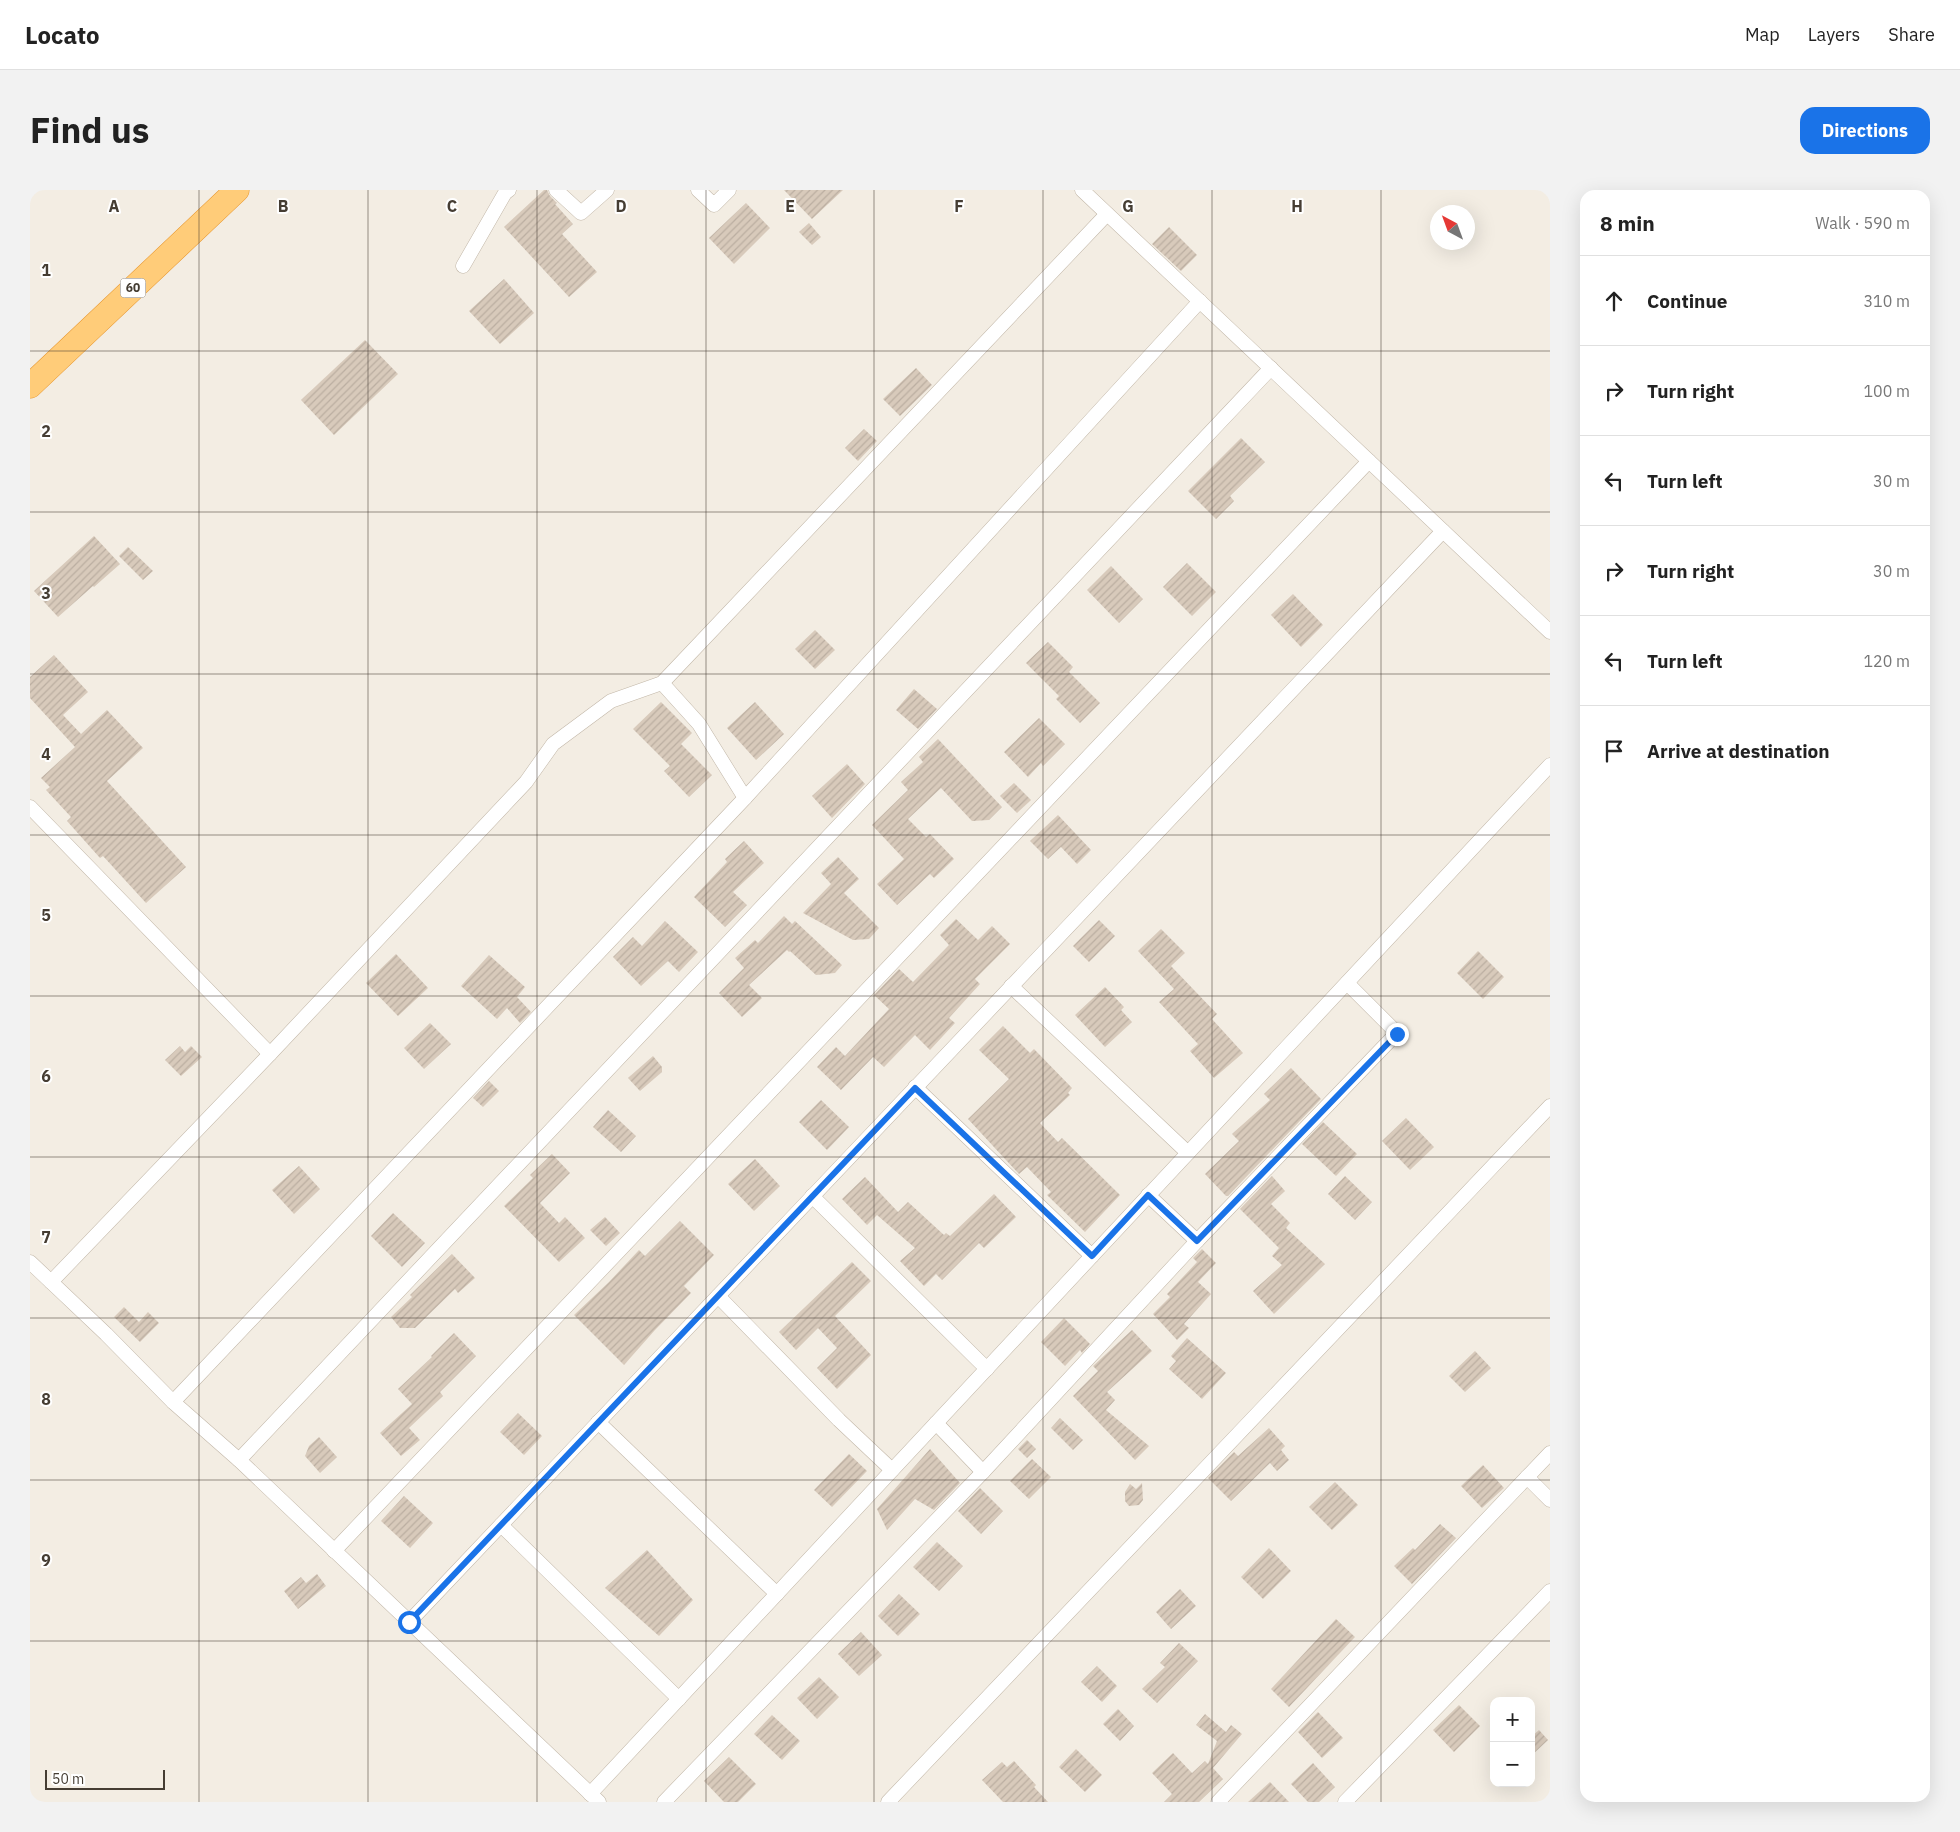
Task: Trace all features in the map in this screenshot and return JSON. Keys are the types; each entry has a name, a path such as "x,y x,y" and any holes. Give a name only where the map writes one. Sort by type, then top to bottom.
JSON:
{"highway":[{"name":"60","path":"30,386 237,190"}],"street":[{"path":"556,190 581,213 607,190"},
{"path":"698,190 714,206 729,190"},
{"path":"1082,190 1550,632"},
{"path":"463,266 505,191"},
{"path":"51,1282 270,1054 526,782 553,744 611,701 662,684 1107,214"},
{"path":"173,1402 745,798 1200,301"},
{"path":"238,1460 1271,368"},
{"path":"334,1551 1369,462"},
{"path":"409,1622 1443,531"},
{"path":"662,684 699,724 745,798"},
{"path":"30,1262 173,1402 238,1460 595,1798 679,1699 1550,764"},
{"path":"30,807 270,1054"},
{"path":"664,1802 983,1472 1197,1241 1397,1034 1347,983"},
{"path":"1011,986 1188,1153"},
{"path":"915,1088 1092,1256"},
{"path":"888,1802 1550,1106"},
{"path":"1148,1195 1197,1241"},
{"path":"812,1196 986,1369"},
{"path":"718,1296 839,1420 892,1470"},
{"path":"598,1422 777,1594"},
{"path":"936,1423 983,1472"},
{"path":"1218,1802 1550,1453"},
{"path":"1527,1477 1550,1500"},
{"path":"501,1525 679,1699"},
{"path":"1345,1802 1550,1591"}],"building":[{"path":"544,190 547,190 557,203 555,204 573,224 562,234 597,272 569,297 504,227"},
{"path":"784,190 843,190 812,219"},
{"path":"746,203 770,228 734,264 709,238"},
{"path":"809,223 821,237 812,245 799,232"},
{"path":"1169,227 1197,255 1181,271 1152,244"},
{"path":"504,279 534,313 500,344 469,311"},
{"path":"365,340 398,374 334,435 301,400"},
{"path":"916,368 932,385 900,416 883,399"},
{"path":"864,429 877,441 858,461 845,448"},
{"path":"1241,438 1265,462 1230,496 1234,501 1216,519 1188,491"},
{"path":"94,536 120,564 58,617 34,591"},
{"path":"128,547 153,571 143,580 119,556"},
{"path":"1187,563 1216,592 1192,616 1163,587"},
{"path":"1111,566 1143,599 1119,623 1087,590"},
{"path":"1293,594 1323,625 1301,647 1271,615"},
{"path":"815,630 835,650 815,669 795,649"},
{"path":"1048,642 1073,667 1069,672 1100,703 1080,723 1056,699 1059,696 1026,663"},
{"path":"54,655 88,692 63,715 81,734 107,710 143,748 107,781 186,867 146,903 103,856 100,858 67,821 71,817 46,790 50,787 41,778 75,747 30,698 30,677"},
{"path":"914,689 937,709 918,729 896,710"},
{"path":"661,702 692,733 681,744 712,775 689,797 664,771 670,766 633,729"},
{"path":"755,702 784,734 756,760 727,728"},
{"path":"1039,718 1065,744 1043,766 1041,763 1028,777 1004,752"},
{"path":"938,739 1002,807 989,820 972,821 941,788 908,819 926,837 930,834 954,859 934,878 930,874 897,905 877,884 904,859 872,825 908,790 901,782 923,762 919,757"},
{"path":"847,764 865,784 832,818 812,796"},
{"path":"1014,783 1031,800 1017,813 1000,796"},
{"path":"1058,815 1091,850 1077,864 1061,847 1048,859 1030,841"},
{"path":"744,841 764,863 733,892 747,905 725,927 694,897 727,862 725,859"},
{"path":"838,857 859,879 844,893 879,928 869,939 853,940 803,913 831,884 821,873"},
{"path":"784,916 792,924 795,921 842,965 835,973 816,975 787,950 749,985 762,998 742,1017 719,993 744,968 735,958 755,940 758,943"},
{"path":"956,919 978,940 992,926 1010,944 975,979 980,984 949,1018 955,1023 930,1050 915,1035 884,1067 873,1057 841,1090 817,1067 836,1047 845,1056 889,1009 874,995 899,969 913,982 949,945 940,935"},
{"path":"1099,920 1115,936 1089,962 1073,946"},
{"path":"665,921 698,952 679,972 668,961 641,986 613,957 633,937 642,946"},
{"path":"1161,929 1185,953 1171,966 1217,1014 1212,1019 1243,1053 1214,1078 1190,1051 1198,1044 1159,1002 1174,989 1138,951"},
{"path":"1478,951 1504,977 1483,999 1457,973"},
{"path":"396,954 428,988 398,1016 366,983"},
{"path":"489,955 525,987 517,997 531,1012 520,1023 507,1008 497,1019 461,986"},
{"path":"1105,987 1124,1007 1121,1010 1132,1022 1105,1047 1075,1015"},
{"path":"430,1023 451,1044 424,1069 404,1048"},
{"path":"1003,1026 1030,1053 1034,1049 1072,1088 1068,1093 1070,1095 1040,1123 1058,1142 1062,1138 1120,1195 1085,1232 1047,1195 1051,1192 1027,1167 1019,1174 968,1119 1009,1079 979,1050"},
{"path":"180,1046 185,1052 191,1046 202,1057 181,1076 165,1060"},
{"path":"653,1056 662,1067 662,1072 640,1091 628,1078"},
{"path":"1291,1068 1321,1099 1226,1196 1205,1174 1239,1141 1232,1134 1270,1100 1264,1094"},
{"path":"489,1081 499,1091 483,1107 473,1098"},
{"path":"821,1100 849,1127 827,1150 799,1122"},
{"path":"608,1110 636,1136 621,1152 593,1127"},
{"path":"1406,1118 1434,1147 1410,1170 1382,1141"},
{"path":"1323,1122 1357,1154 1336,1176 1302,1144"},
{"path":"552,1154 570,1173 540,1203 559,1223 565,1217 585,1238 559,1262 504,1206 533,1178 530,1175"},
{"path":"755,1159 780,1186 754,1211 728,1184"},
{"path":"299,1166 320,1189 294,1214 272,1190"},
{"path":"1272,1176 1285,1191 1271,1204 1290,1223 1286,1228 1325,1264 1274,1314 1253,1291 1282,1265 1272,1256 1279,1248 1240,1209"},
{"path":"1345,1176 1372,1202 1355,1220 1328,1194"},
{"path":"865,1177 898,1212 908,1202 944,1235 946,1233 950,1236 994,1194 1016,1217 984,1248 979,1243 942,1280 936,1274 924,1286 900,1261 915,1248 877,1215 867,1225 842,1199"},
{"path":"393,1213 425,1243 402,1267 371,1236"},
{"path":"605,1217 620,1233 606,1246 590,1230"},
{"path":"680,1221 714,1255 684,1286 691,1293 624,1365 574,1315 639,1250 645,1256"},
{"path":"1202,1249 1216,1263 1198,1282 1211,1294 1184,1324 1189,1328 1177,1340 1153,1314 1170,1297 1167,1294 1197,1262 1193,1258"},
{"path":"452,1254 475,1278 458,1293 455,1289 415,1328 400,1328 391,1317 412,1297 410,1295"},
{"path":"852,1262 871,1281 835,1316 871,1355 837,1389 817,1368 837,1348 818,1328 796,1350 779,1332"},
{"path":"124,1307 139,1322 148,1312 159,1323 140,1342 114,1317"},
{"path":"1064,1318 1090,1344 1082,1353 1080,1350 1065,1366 1041,1342"},
{"path":"1132,1330 1152,1351 1107,1392 1115,1400 1106,1410 1149,1446 1135,1460 1073,1396 1098,1371 1093,1366"},
{"path":"454,1333 476,1356 440,1392 443,1396 409,1428 420,1440 401,1456 380,1433 412,1404 398,1389"},
{"path":"1187,1338 1226,1373 1202,1399 1169,1369 1176,1361 1171,1356"},
{"path":"1475,1351 1491,1368 1465,1392 1449,1376"},
{"path":"518,1413 542,1436 524,1455 500,1432"},
{"path":"1060,1418 1083,1440 1073,1450 1051,1428"},
{"path":"1269,1428 1285,1446 1281,1450 1289,1460 1277,1471 1270,1463 1231,1501 1208,1478 1234,1452 1238,1456"},
{"path":"319,1437 337,1457 320,1473 305,1456 309,1446"},
{"path":"1027,1440 1036,1449 1027,1458 1018,1449"},
{"path":"930,1449 960,1483 934,1510 915,1499 887,1530 877,1509"},
{"path":"849,1454 867,1471 832,1507 814,1490"},
{"path":"1032,1459 1051,1477 1029,1499 1010,1481"},
{"path":"1483,1465 1504,1488 1482,1508 1461,1486"},
{"path":"1335,1482 1358,1505 1332,1530 1309,1507"},
{"path":"1142,1483 1143,1500 1139,1505 1129,1506 1125,1501 1125,1492 1130,1484 1136,1489"},
{"path":"980,1488 1003,1511 981,1534 958,1511"},
{"path":"404,1496 433,1523 410,1548 381,1521"},
{"path":"1440,1524 1456,1538 1412,1584 1394,1566 1413,1548 1415,1550"},
{"path":"937,1542 963,1566 939,1591 913,1567"},
{"path":"1269,1548 1291,1571 1263,1599 1241,1577"},
{"path":"647,1550 693,1600 659,1636 605,1588"},
{"path":"317,1574 326,1586 298,1609 284,1591 301,1577 306,1583"},
{"path":"1180,1589 1196,1606 1171,1629 1156,1612"},
{"path":"899,1594 920,1614 898,1636 878,1616"},
{"path":"1336,1619 1355,1637 1289,1707 1271,1689"},
{"path":"861,1632 882,1655 859,1676 838,1654"},
{"path":"1179,1643 1198,1661 1157,1703 1142,1689 1165,1667 1160,1663"},
{"path":"1097,1666 1117,1686 1102,1702 1081,1682"},
{"path":"819,1677 839,1697 817,1719 797,1698"},
{"path":"1459,1705 1480,1726 1454,1752 1433,1730"},
{"path":"1118,1709 1134,1726 1120,1741 1103,1724"},
{"path":"1318,1712 1343,1738 1322,1758 1298,1732"},
{"path":"1205,1714 1226,1732 1231,1725 1242,1734 1213,1768 1223,1779 1199,1802 1164,1802 1172,1794 1152,1773 1173,1753 1192,1773 1205,1761 1208,1764 1217,1741 1196,1725"},
{"path":"772,1715 800,1741 782,1760 754,1734"},
{"path":"1539,1730 1548,1740 1535,1752 1535,1742 1535,1734"},
{"path":"1076,1749 1102,1775 1085,1792 1059,1767"},
{"path":"729,1757 756,1784 738,1802 724,1802 704,1781"},
{"path":"1014,1761 1036,1785 1034,1787 1048,1802 1003,1802 982,1780 1002,1762 1007,1767"},
{"path":"1313,1763 1335,1787 1319,1802 1308,1802 1291,1784"},
{"path":"1270,1782 1289,1802 1248,1802"}],"route":[{"path":"409,1622 915,1088 1092,1256 1148,1195 1197,1241 1397,1034"}]}
